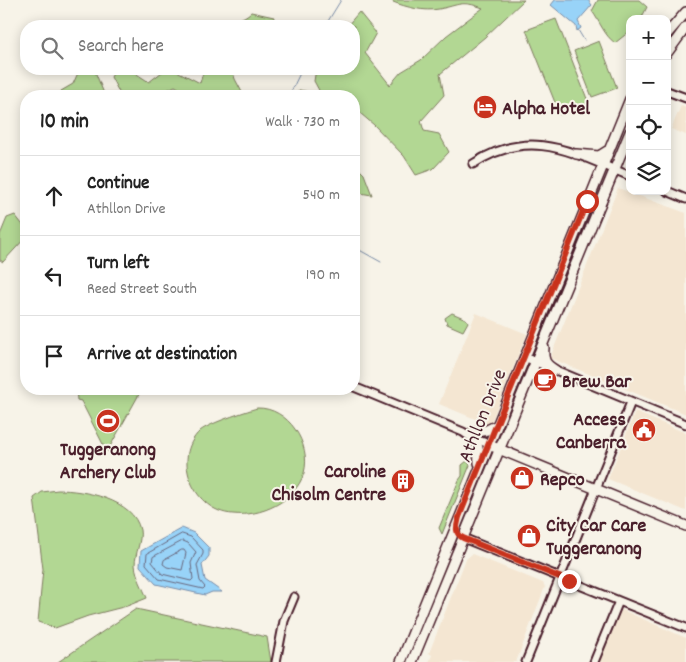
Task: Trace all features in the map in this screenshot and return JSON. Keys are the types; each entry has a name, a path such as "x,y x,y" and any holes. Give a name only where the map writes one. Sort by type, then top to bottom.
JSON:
{"main road":[{"path":"671,29 686,12"},
{"path":"671,48 686,27"},
{"name":"Athllon Drive","path":"401,662 607,151 626,109"},
{"name":"Athllon Drive","path":"412,662 626,142"},
{"path":"576,154 599,156 607,151"},
{"path":"545,338 544,359 547,366 555,370"},
{"path":"530,375 555,370"},
{"path":"479,468 478,448 470,434 487,430 497,425"},
{"path":"489,442 686,520"},
{"path":"597,486 686,526"},
{"path":"459,517 456,530 458,535 463,538"},
{"path":"441,562 453,541 457,538 463,538"}],"street":[{"path":"671,92 686,98"},
{"path":"474,164 498,151 517,146 549,146 576,154 626,174"},
{"path":"671,193 686,199"},
{"path":"524,357 686,424"},
{"path":"360,389 489,442"},
{"path":"526,662 632,402"},
{"path":"463,538 686,628"},
{"path":"276,662 284,621 294,597"},
{"path":"594,662 619,601"}],"shaded area":[{"path":"681,106 686,108 686,135 671,129"},
{"path":"618,188 626,191 626,195 637,195 686,213 686,414 550,358"},
{"path":"476,313 527,334 490,425 439,404"},
{"path":"635,412 686,433 686,511 608,479"},
{"path":"472,554 543,583 545,587 516,662 429,662 432,655 429,653 466,559"},
{"path":"620,609 686,638 686,662 599,662"}],"green space":[{"path":"392,0 524,0 485,37 440,74 444,95 421,121 424,131 439,134 449,152 433,169 416,175 404,156 360,113 360,90 319,90 314,81 315,75 360,75 360,20 352,20 359,12 376,33 365,53 390,85 401,72 421,60 446,36 483,8 461,4 433,10 404,6"},
{"path":"598,0 639,0 647,7 643,15 626,15 626,34 615,43 605,32 592,11"},
{"path":"251,12 274,17 273,20 237,20"},
{"path":"556,19 589,104 560,115 526,30"},
{"path":"599,41 617,88 592,97 574,51"},
{"path":"77,75 96,75 103,90 63,90 73,84"},
{"path":"112,75 138,75 149,82 158,75 185,75 200,83 202,75 234,75 241,90 182,90 175,86 167,90 118,90 111,77"},
{"path":"360,170 364,174 372,195 360,193"},
{"path":"15,215 20,221 20,244 3,262 0,260 0,235 7,218"},
{"path":"452,313 466,319 468,322 463,331 447,324 445,318"},
{"name":"Tuggeranong Archery Club","path":"77,395 139,395 107,452 81,401 77,400"},
{"path":"257,408 268,409 279,414 288,420 295,429 301,439 304,450 306,462 304,473 293,492 275,506 254,513 243,514 219,511 207,504 191,482 187,469 187,455 191,442 205,428"},
{"path":"467,461 470,465 442,534 439,528 462,476 462,465"},
{"path":"58,490 93,494 106,498 128,511 136,519 140,534 135,565 138,578 147,598 55,628 38,622 43,569 34,498 42,492"},
{"path":"136,609 267,637 271,662 58,662"}],"water":[{"path":"555,0 588,0 592,5 578,21 581,28 577,31 576,26 551,5"},
{"path":"182,528 194,533 209,548 209,556 202,565 205,580 222,592 212,592 205,595 156,584 140,566 141,551"}],"waterway":[{"path":"329,20 341,0"},
{"path":"578,30 584,40"},
{"path":"292,90 299,75"},
{"path":"360,250 381,262"}],"place":[{"name":"Alpha Hotel","path":"485,107"},
{"name":"Brew Bar","path":"545,380"},
{"name":"Tuggeranong Archery Club","path":"108,421"},
{"name":"Access Canberra","path":"644,430"},
{"name":"Repco","path":"522,478"},
{"name":"Caroline Chisolm Centre","path":"403,481"},
{"name":"City Car Care Tuggeranong","path":"529,536"}],"route":[{"path":"569,581 463,538 458,535 456,530 459,517 587,201"}]}
